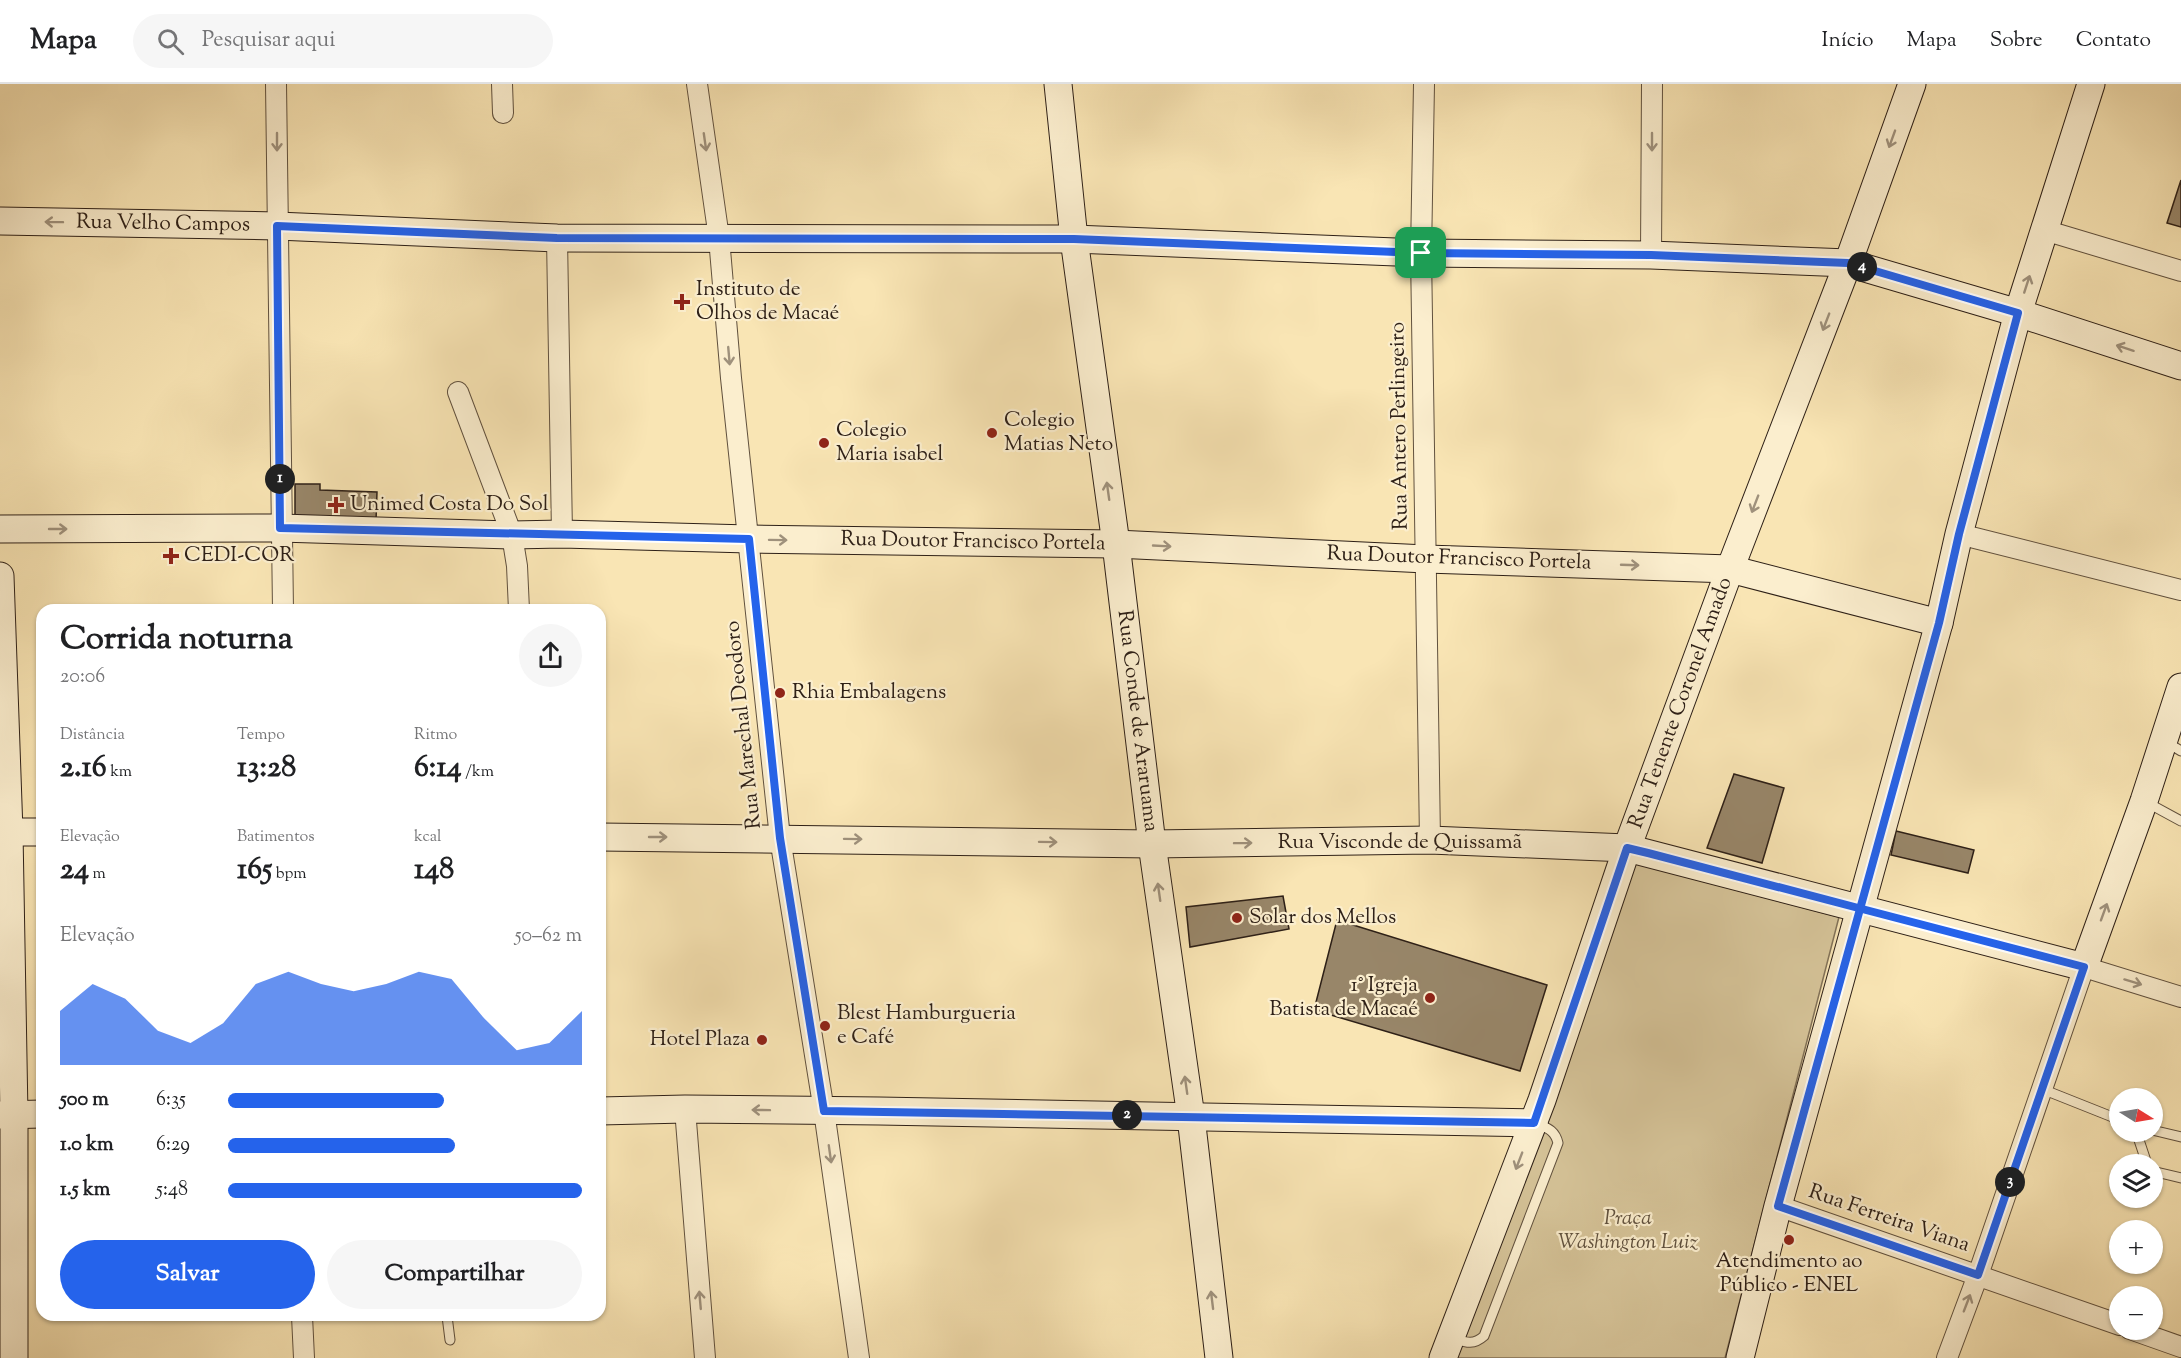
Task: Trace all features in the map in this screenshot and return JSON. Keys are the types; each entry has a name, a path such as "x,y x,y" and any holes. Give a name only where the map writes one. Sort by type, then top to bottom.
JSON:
{"street":[{"path":"276,84 283,604"},
{"path":"502,84 503,113"},
{"name":"Rua Marechal Deodoro","path":"697,84 719,238 731,378 780,838 824,1111 860,1358"},
{"name":"Rua Conde de Araruama","path":"1058,84 1074,239 1116,544 1152,844 1191,1116 1219,1358"},
{"name":"Rua Antero Perlingeiro","path":"1424,84 1421,253 1430,840"},
{"path":"1651,255 1652,84"},
{"name":"Rua Tenente Coronel Amado","path":"1447,1348 1534,1123 1627,848 1730,569 1848,263 1912,84"},
{"path":"1740,1358 1778,1206 1939,623 1959,534 2018,313 2091,84"},
{"name":"Rua Velho Campos","path":"0,221 277,226 557,238 1074,239 1421,253 1651,255 1848,263 2018,313 2181,366"},
{"path":"2044,230 2181,271"},
{"path":"557,238 562,534"},
{"path":"458,392 512,535 517,566 519,604"},
{"name":"Rua Doutor Francisco Portela","path":"0,529 280,528 512,535 1116,544 1426,559 1730,569 1939,623"},
{"path":"1959,534 2181,590"},
{"path":"0,576 9,832 7,1115 14,1358"},
{"path":"1947,1358 2144,801 2172,746 2181,687"},
{"path":"9,832 36,832"},
{"name":"Rua Visconde de Quissamã","path":"606,837 1152,844 1430,840 1627,848 2084,967 2181,997"},
{"path":"685,1109 705,1358"},
{"path":"606,1111 685,1109 1534,1123"},
{"path":"7,1115 36,1114"},
{"name":"Rua Ferreira Viana","path":"1778,1206 2109,1321"},
{"path":"302,1321 304,1358"},
{"path":"2161,1340 2181,1347"}],"lane":[{"path":"2144,801 2181,821"},
{"path":"2042,1089 2109,1116"},
{"path":"2163,1133 2181,1137"},
{"path":"2163,1174 2181,1178"},
{"path":"448,1321 450,1340"}],"green space":[{"name":"Praça Washington Luiz","path":"1633,863 1839,917 1725,1358 1446,1358"}],"building":[{"path":"2181,180 2181,227 2167,223"},
{"name":"Unimed Costa Do Sol","path":"295,484 320,484 320,490 377,492 376,521 295,517"},
{"path":"1734,774 1784,788 1762,863 1707,848"},
{"path":"1896,831 1974,850 1968,873 1891,855"},
{"name":"Solar dos Mellos","path":"1283,896 1289,929 1190,947 1186,907"},
{"name":"1° Igreja Batista de Macaé","path":"1337,920 1547,985 1520,1071 1314,1010"}],"place":[{"name":"Instituto de Olhos de Macaé","path":"682,302"},
{"name":"Colegio Matias Neto","path":"992,433"},
{"name":"Colegio Maria isabel","path":"824,443"},
{"name":"Unimed Costa Do Sol","path":"336,505"},
{"name":"CEDI-COR","path":"171,556"},
{"name":"Rhia Embalagens","path":"780,693"},
{"name":"Solar dos Mellos","path":"1237,918"},
{"name":"1° Igreja Batista de Macaé","path":"1430,998"},
{"name":"Blest Hamburgueria e Café","path":"825,1026"},
{"name":"Hotel Plaza","path":"762,1040"},
{"name":"Atendimento ao Público - ENEL","path":"1789,1240"}],"route":[{"path":"1421,253 1074,239 557,238 277,226 280,528 749,539 780,838 824,1111 1534,1123 1627,848 1648,853 1788,890 1859,908 2084,967 1978,1275 1778,1206 1859,908 1939,623 1959,534 2018,313 1848,263 1651,255 1421,253"}]}
